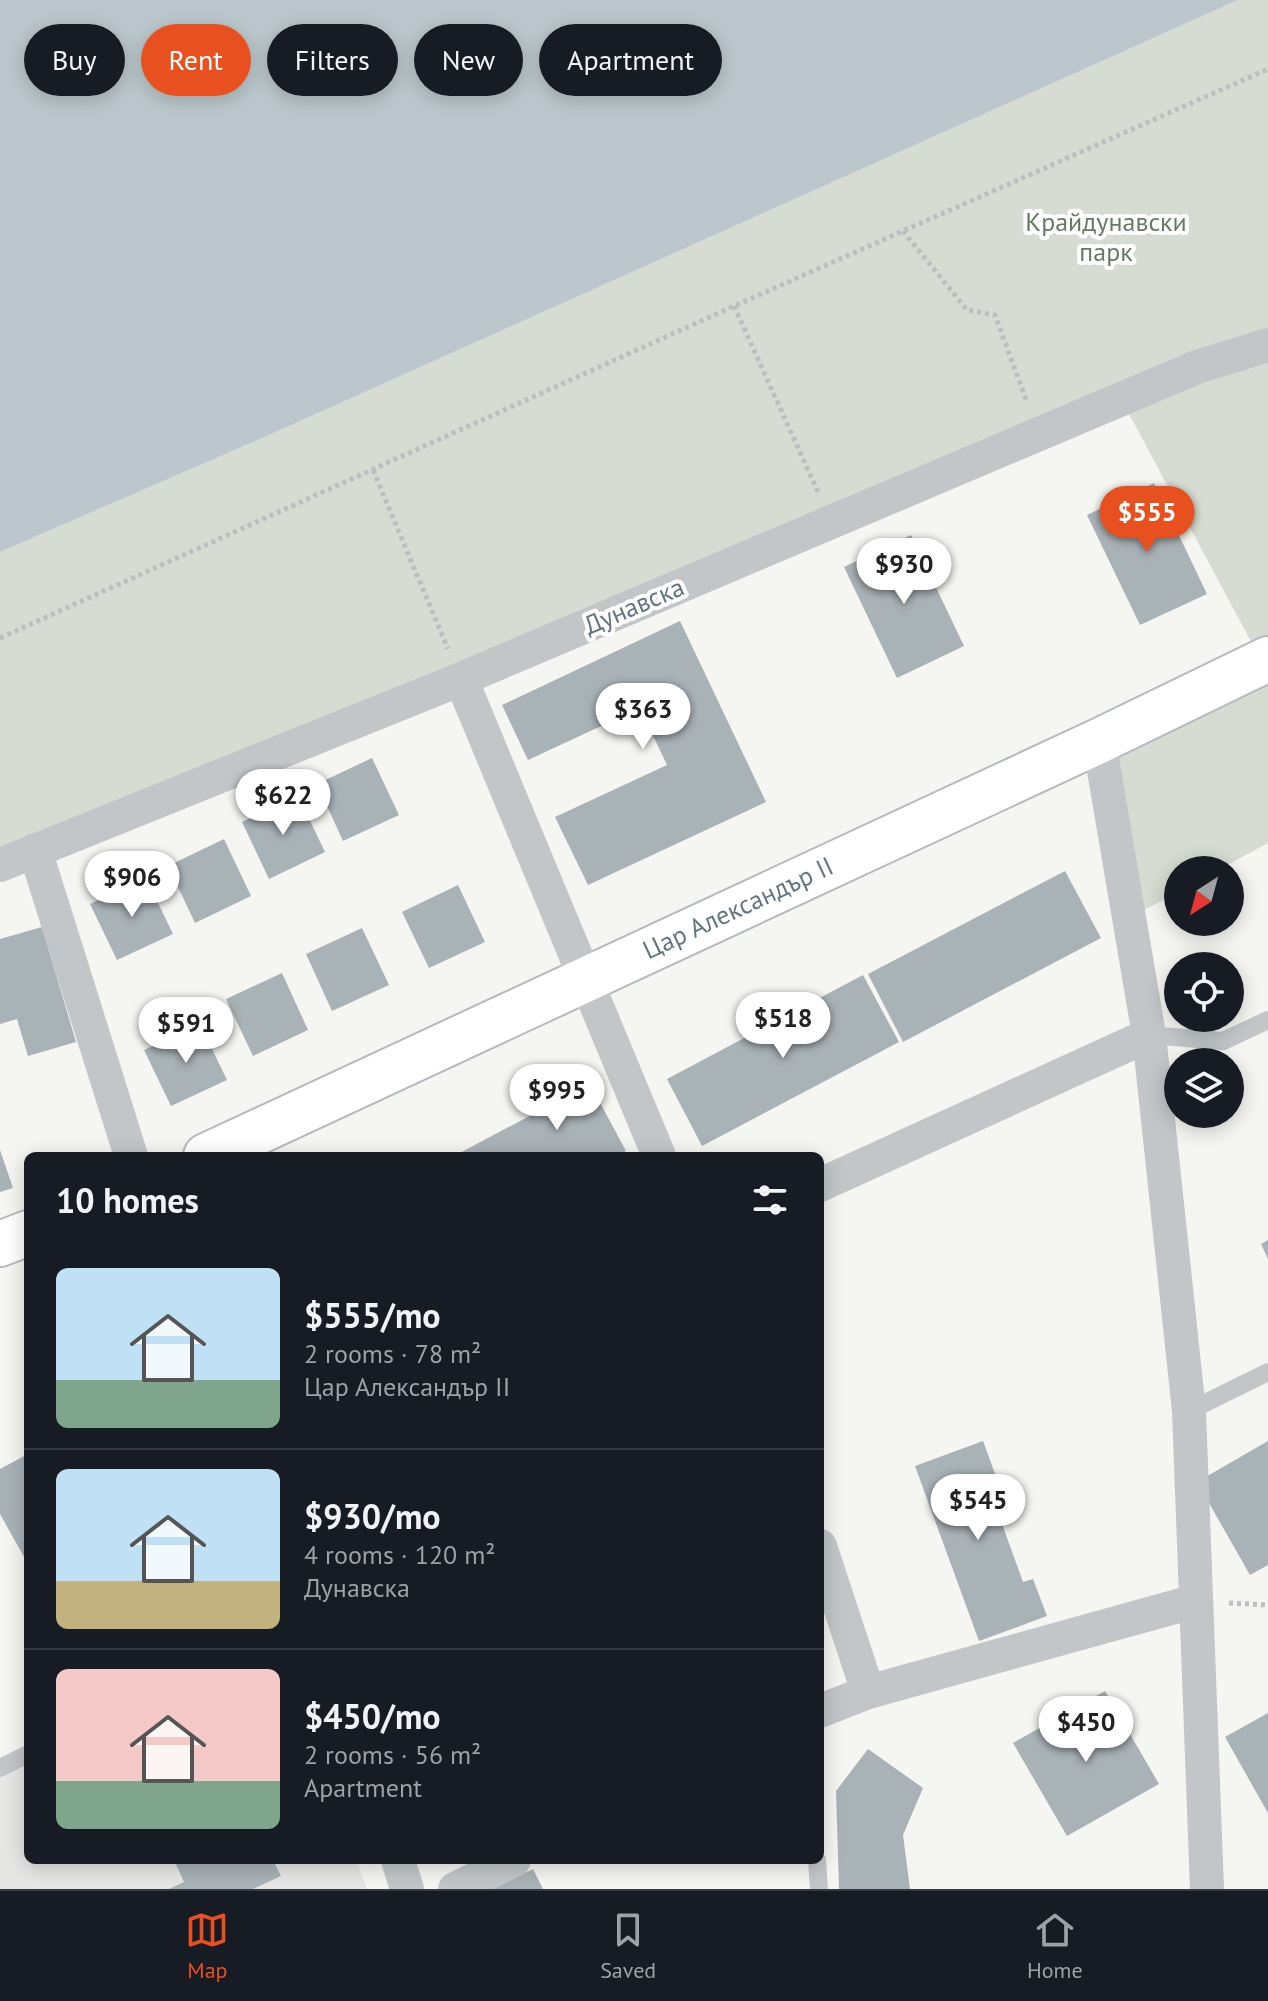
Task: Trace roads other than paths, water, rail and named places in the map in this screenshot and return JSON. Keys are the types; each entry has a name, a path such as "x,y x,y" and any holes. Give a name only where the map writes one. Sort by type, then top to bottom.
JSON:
{"street":[{"name":"Дунавска","path":"0,865 461,679 1197,367 1268,345"},
{"name":"Цар Александър II","path":"215,1152 1099,741 1268,659"},
{"path":"461,679 657,1152"},
{"path":"1099,741 1149,1035 1189,1411 1207,1889"},
{"path":"35,850 130,1152"},
{"path":"824,1183 1149,1035"},
{"path":"0,1244 24,1235"},
{"path":"824,1558 868,1692"},
{"path":"824,1709 868,1692 1196,1601"},
{"path":"399,1864 407,1889"},
{"path":"455,1889 506,1864"}],"lane":[{"path":"1149,1035 1223,1041 1268,1020"},
{"path":"1189,1411 1268,1372"},
{"path":"0,1768 24,1756"},
{"path":"817,1864 819,1889"}],"park label":[{"name":"Крайдунавски парк","path":"1106,237"}]}
